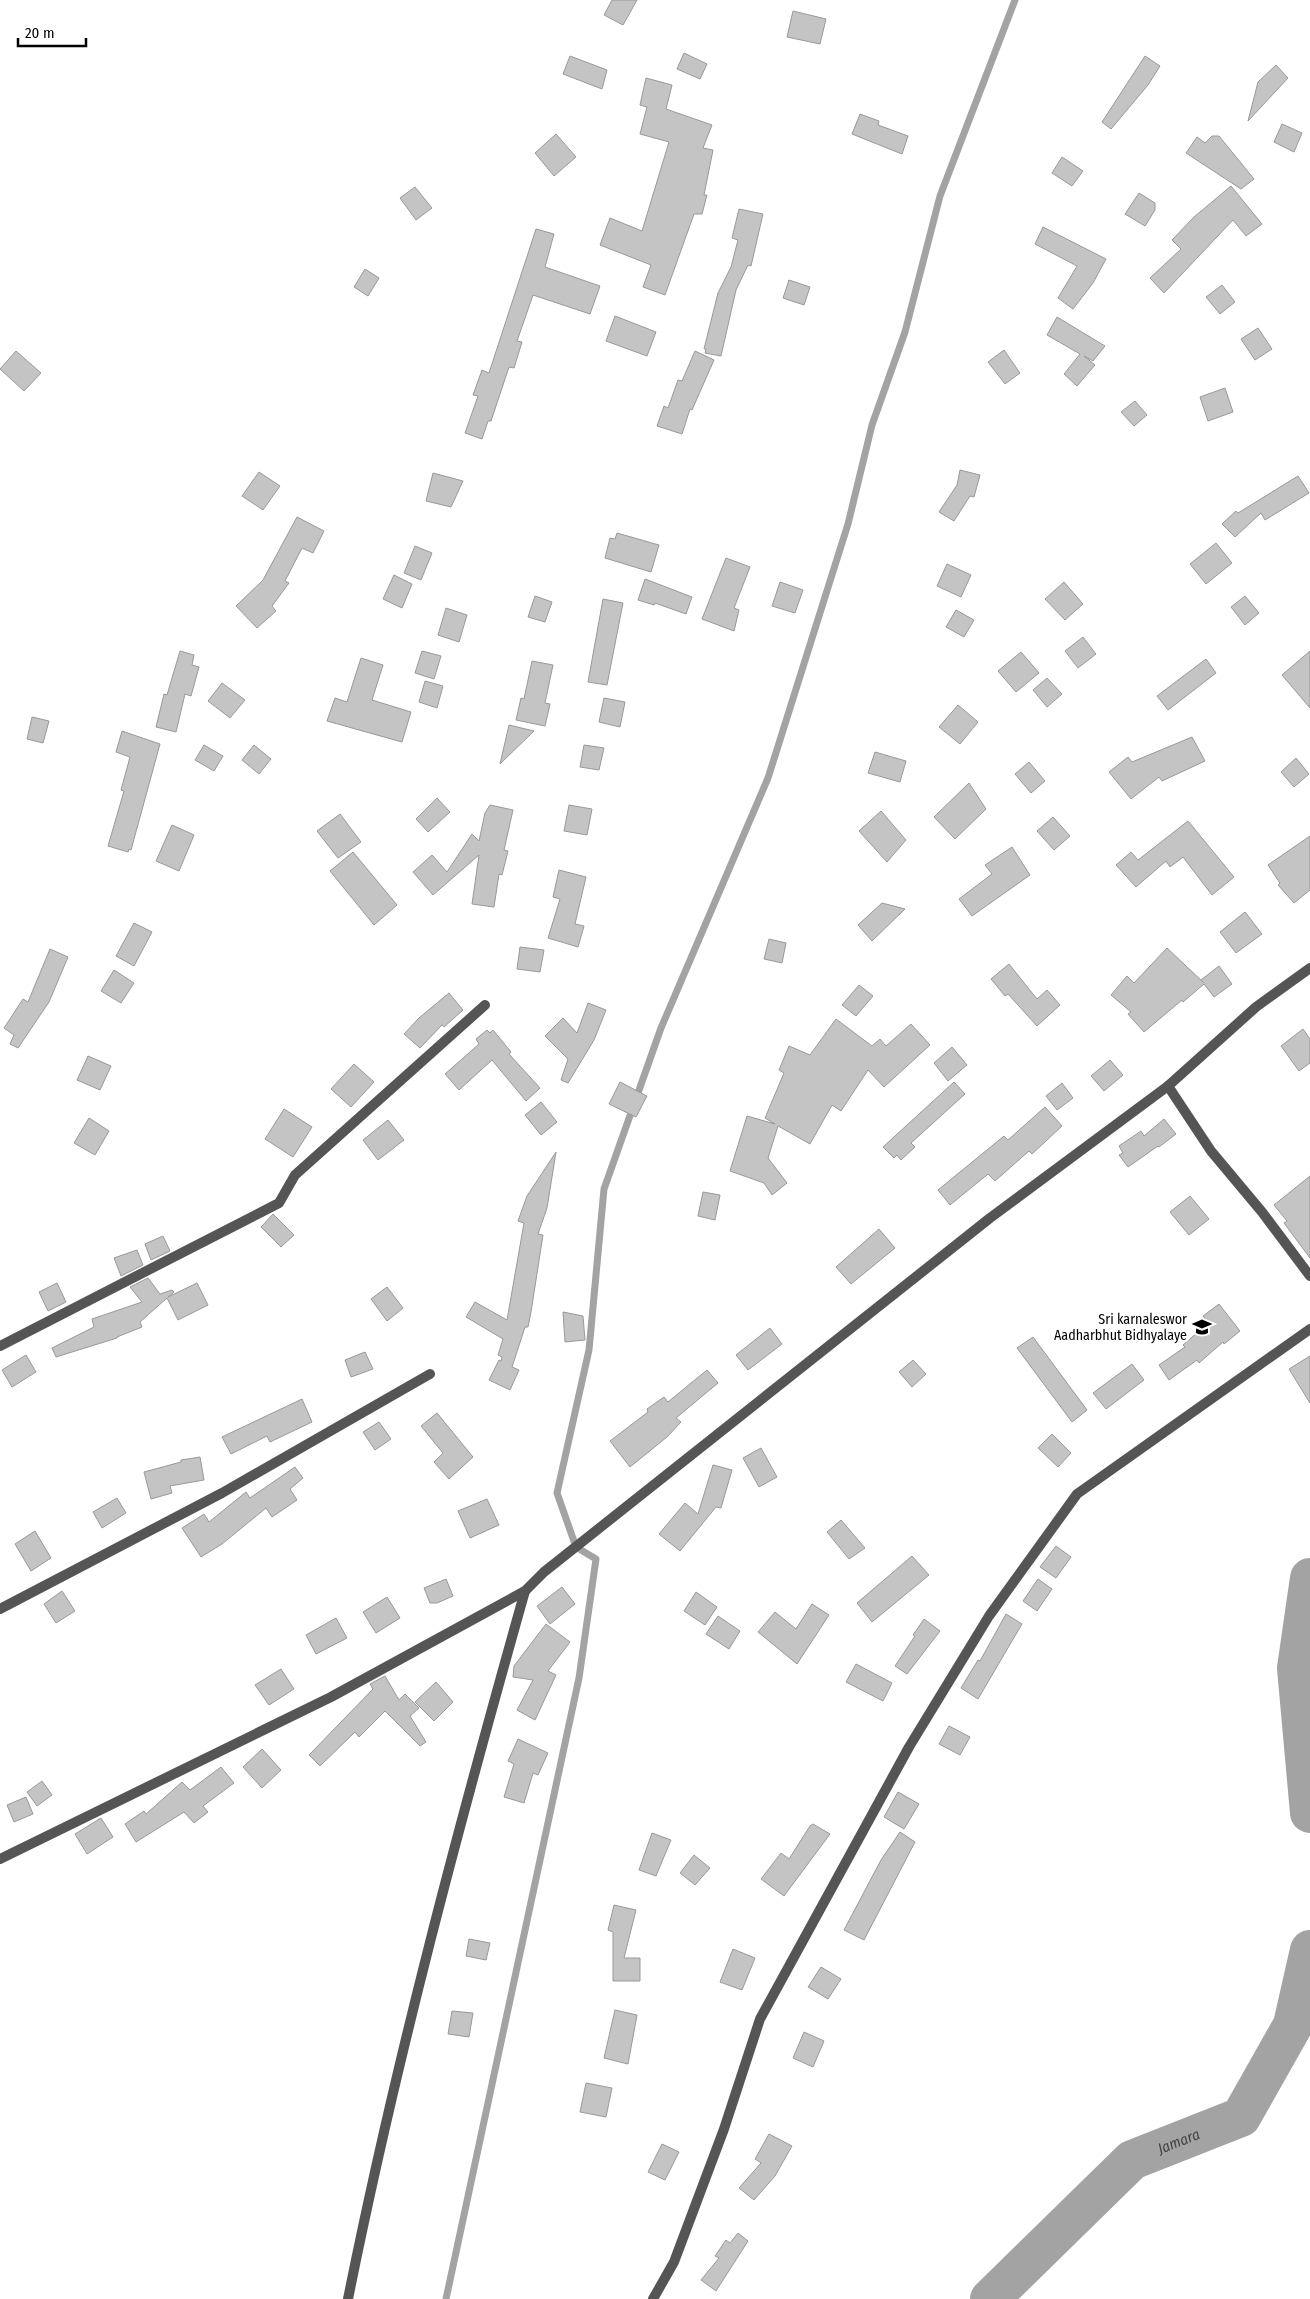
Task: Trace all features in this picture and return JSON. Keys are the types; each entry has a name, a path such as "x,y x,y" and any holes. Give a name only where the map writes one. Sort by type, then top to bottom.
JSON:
{"street":[{"path":"0,1860 332,1697 525,1591 544,1572 990,1218 1168,1086 1256,1007 1310,968"},
{"path":"0,1346 279,1203 295,1175 484,1005"},
{"path":"1168,1086 1211,1151 1262,1212 1310,1276"},
{"path":"654,2299 674,2262 724,2129 760,2019 909,1747 989,1616 1077,1494 1310,1329"},
{"path":"0,1609 222,1493 430,1374"},
{"path":"348,2299 363,2222 455,1839 525,1591"}],"building":[{"path":"612,0 637,0 623,25 604,15"},
{"path":"793,11 826,19 820,44 787,37"},
{"path":"684,53 707,64 700,79 677,69"},
{"path":"570,56 607,70 602,89 563,74"},
{"path":"1145,56 1160,66 1148,85 1111,129 1102,122"},
{"path":"1276,65 1288,78 1248,121 1258,82"},
{"path":"646,78 672,85 666,109 712,125 703,148 713,150 704,195 707,195 702,214 694,214 665,295 643,287 651,265 600,245 610,218 642,231 669,142 640,134 647,107 640,105"},
{"path":"860,114 879,121 878,125 908,136 902,154 852,134"},
{"path":"1282,124 1302,133 1294,152 1274,142"},
{"path":"556,134 576,157 554,176 535,153"},
{"path":"1212,136 1219,136 1254,179 1241,189 1186,153 1197,137 1205,143"},
{"path":"1062,157 1083,171 1072,186 1052,173"},
{"path":"1231,186 1262,224 1246,236 1233,220 1164,293 1150,278 1181,249 1172,240 1194,217"},
{"path":"415,187 432,208 416,220 400,198"},
{"path":"1139,193 1155,203 1155,210 1145,226 1125,214"},
{"path":"739,209 763,214 751,266 748,265 736,290 721,356 705,353 706,349 704,349 718,293 731,267 738,240 732,238"},
{"path":"1043,227 1106,259 1093,283 1073,309 1058,298 1077,266 1035,244"},
{"path":"536,229 554,234 545,267 600,286 590,314 533,295 517,341 522,342 514,368 509,367 491,421 488,421 482,439 465,433 478,396 473,395 482,370 489,373"},
{"path":"365,269 379,278 368,296 354,287"},
{"path":"789,280 810,287 804,305 783,298"},
{"path":"1222,285 1235,302 1220,314 1206,297"},
{"path":"615,316 656,332 647,356 606,341"},
{"path":"1057,317 1105,346 1093,361 1084,356 1095,365 1077,386 1064,374 1080,354 1047,335"},
{"path":"1258,328 1272,349 1255,360 1241,339"},
{"path":"1004,350 1020,373 1005,384 988,362"},
{"path":"16,351 41,373 24,391 0,369"},
{"path":"695,351 714,360 692,410 690,409 682,434 657,426 664,406 668,408 678,380 682,381"},
{"path":"1225,388 1233,412 1208,421 1200,397"},
{"path":"1135,401 1147,415 1134,426 1121,412"},
{"path":"960,470 980,475 974,497 970,496 954,521 939,512 957,485"},
{"path":"259,472 280,486 263,510 242,496"},
{"path":"433,473 463,481 451,507 426,501"},
{"path":"1298,476 1309,493 1265,520 1261,513 1235,537 1222,524 1236,511 1238,513"},
{"path":"297,517 324,531 313,553 302,548 285,581 289,583 272,606 276,611 257,628 236,606 263,580"},
{"path":"617,533 659,545 651,572 605,558 610,538 615,539"},
{"path":"1216,543 1232,563 1206,584 1190,564"},
{"path":"415,546 432,553 421,580 404,573"},
{"path":"726,558 750,567 734,608 739,610 734,631 702,619"},
{"path":"947,564 971,575 961,597 937,586"},
{"path":"394,575 412,584 402,608 383,599"},
{"path":"645,579 692,597 686,614 655,603 654,605 638,600"},
{"path":"780,582 803,590 795,613 772,606"},
{"path":"1064,582 1083,604 1065,620 1045,599"},
{"path":"535,596 552,602 545,622 528,617"},
{"path":"1245,596 1259,613 1245,625 1231,607"},
{"path":"603,599 623,603 607,685 588,682"},
{"path":"446,608 467,615 459,642 438,635"},
{"path":"956,610 974,620 964,637 946,627"},
{"path":"1083,637 1096,654 1078,668 1065,651"},
{"path":"180,651 194,655 192,665 199,667 191,696 185,694 176,732 156,727 164,694 167,695"},
{"path":"422,651 441,656 434,679 415,673"},
{"path":"1310,651 1310,708 1282,675"},
{"path":"1021,652 1039,673 1016,692 998,671"},
{"path":"361,658 383,665 372,700 411,712 402,742 327,721 335,698 347,702"},
{"path":"1206,659 1216,673 1168,710 1157,696"},
{"path":"532,661 553,665 545,703 550,704 545,726 516,720 521,698 524,699"},
{"path":"1047,678 1062,694 1047,707 1033,690"},
{"path":"425,681 443,686 437,708 419,702"},
{"path":"222,683 245,700 230,718 208,701"},
{"path":"604,698 625,702 620,727 599,722"},
{"path":"958,705 978,722 960,744 939,727"},
{"path":"32,717 49,721 43,743 27,739"},
{"path":"509,725 534,731 500,764"},
{"path":"122,731 160,744 131,850 129,849 128,852 108,846 124,791 121,790 130,757 116,752"},
{"path":"1192,737 1205,761 1162,781 1159,777 1131,799 1109,772 1128,757 1132,762"},
{"path":"204,745 223,756 214,771 195,760"},
{"path":"254,745 271,759 259,774 242,760"},
{"path":"584,745 604,748 599,770 580,767"},
{"path":"875,752 906,761 900,782 868,773"},
{"path":"1296,758 1309,774 1294,787 1281,772"},
{"path":"1029,762 1045,781 1031,793 1015,774"},
{"path":"969,783 986,809 955,839 934,817"},
{"path":"437,798 450,812 428,832 416,819"},
{"path":"490,805 513,810 504,850 508,851 502,875 499,874 494,907 472,904 479,855 433,895 413,872 432,855 447,872 472,834 479,841 485,813"},
{"path":"569,805 592,809 587,835 564,831"},
{"path":"881,811 906,840 887,862 859,831"},
{"path":"340,814 361,842 338,858 317,831"},
{"path":"1053,817 1070,836 1054,850 1037,831"},
{"path":"1188,821 1234,877 1212,895 1183,857 1170,867 1166,861 1136,887 1116,865 1131,852 1138,860"},
{"path":"172,825 194,835 179,871 156,861"},
{"path":"1310,836 1310,890 1294,903 1278,885 1280,883 1268,865"},
{"path":"1012,847 1030,875 972,916 959,899 992,874 985,865"},
{"path":"353,852 397,905 374,925 330,871"},
{"path":"559,870 586,877 575,924 584,926 578,947 548,938 560,899 553,897"},
{"path":"882,903 905,909 872,941 858,925"},
{"path":"1245,912 1262,934 1236,953 1220,932"},
{"path":"134,923 152,932 134,966 116,956"},
{"path":"769,939 786,943 782,963 764,959"},
{"path":"520,947 544,950 540,972 517,969"},
{"path":"1167,948 1204,983 1201,980 1219,966 1232,984 1214,997 1204,984 1144,1032 1128,1014 1131,1012 1111,995 1127,976 1134,983"},
{"path":"50,949 68,957 49,1002 18,1048 10,1044 14,1035 4,1028 23,999 28,1002"},
{"path":"1009,964 1037,999 1047,990 1060,1005 1037,1026 1008,994 1005,996 991,979"},
{"path":"114,970 134,983 121,1003 101,991"},
{"path":"859,985 873,996 856,1016 842,1005"},
{"path":"449,993 463,1010 444,1027 442,1025 420,1048 404,1034 419,1018"},
{"path":"588,1003 606,1010 594,1040 568,1083 561,1080 568,1059 545,1036 563,1018 577,1033"},
{"path":"836,1019 872,1046 880,1039 886,1046 911,1024 930,1045 884,1087 868,1070 841,1111 832,1105 810,1144 778,1126 768,1158 787,1183 772,1195 764,1183 730,1171 747,1116 775,1124 765,1118 784,1073 779,1070 789,1046 810,1055"},
{"path":"1303,1029 1310,1039 1310,1063 1299,1071 1281,1046"},
{"path":"487,1030 490,1033 493,1030 511,1052 509,1054 540,1088 526,1101 492,1060 459,1090 445,1074 479,1044 476,1039"},
{"path":"952,1047 967,1065 948,1081 934,1063"},
{"path":"88,1056 111,1066 100,1090 77,1080"},
{"path":"1110,1060 1123,1075 1104,1091 1091,1076"},
{"path":"354,1064 374,1082 351,1107 331,1089"},
{"path":"620,1082 647,1096 636,1117 609,1104"},
{"path":"954,1082 965,1094 911,1143 915,1147 901,1160 897,1155 894,1158 883,1147"},
{"path":"1062,1083 1073,1098 1057,1110 1046,1096"},
{"path":"541,1102 557,1122 541,1135 525,1115"},
{"path":"1045,1107 1062,1126 1032,1154 1029,1151 995,1181 988,1174 950,1205 938,1190 1004,1136 1008,1140"},
{"path":"284,1109 312,1127 293,1157 265,1139"},
{"path":"89,1118 109,1131 95,1155 74,1143"},
{"path":"1164,1119 1176,1134 1128,1167 1119,1155 1123,1153 1119,1146 1141,1131 1144,1136"},
{"path":"388,1120 404,1140 378,1160 363,1140"},
{"path":"556,1152 547,1208 538,1234 543,1235 531,1312 528,1327 525,1327 512,1367 519,1370 510,1390 489,1380 499,1360 501,1361 502,1357 498,1355 503,1339 466,1317 475,1302 507,1320 524,1223 518,1221 527,1196"},
{"path":"1310,1176 1310,1258 1284,1223 1287,1221 1274,1205"},
{"path":"703,1192 720,1195 715,1220 698,1216"},
{"path":"1190,1196 1209,1219 1189,1235 1170,1212"},
{"path":"273,1214 294,1235 281,1247 261,1227"},
{"path":"879,1229 895,1248 851,1284 836,1267"},
{"path":"163,1236 170,1251 151,1260 145,1244"},
{"path":"137,1250 143,1265 121,1276 114,1258"},
{"path":"148,1278 160,1294 172,1290 174,1292 168,1297 197,1283 208,1305 178,1320 167,1298 140,1322 142,1327 117,1338 56,1357 52,1348 94,1327 92,1319 142,1302 130,1287"},
{"path":"57,1283 66,1302 48,1311 39,1292"},
{"path":"387,1287 403,1308 387,1321 371,1299"},
{"path":"1219,1304 1240,1331 1224,1344 1223,1342 1199,1363 1197,1360 1169,1380 1159,1365 1185,1347 1183,1345 1208,1323 1203,1316"},
{"path":"563,1312 583,1316 585,1340 565,1342"},
{"path":"770,1328 782,1344 748,1370 736,1355"},
{"path":"1033,1337 1087,1410 1072,1422 1017,1348"},
{"path":"365,1352 373,1369 351,1377 345,1360"},
{"path":"26,1355 36,1372 12,1387 2,1370"},
{"path":"1310,1356 1310,1403 1289,1369"},
{"path":"913,1360 926,1374 912,1387 899,1372"},
{"path":"1132,1364 1144,1380 1106,1409 1093,1393"},
{"path":"707,1370 718,1383 676,1418 681,1422 667,1437 630,1467 610,1441 648,1412 647,1409 664,1397 668,1402"},
{"path":"302,1399 312,1422 270,1442 267,1436 231,1454 222,1437"},
{"path":"437,1413 473,1457 449,1479 434,1462 443,1453 421,1426"},
{"path":"379,1422 391,1439 375,1450 363,1432"},
{"path":"1052,1434 1071,1453 1058,1467 1038,1448"},
{"path":"761,1448 777,1477 759,1487 743,1458"},
{"path":"200,1457 204,1480 170,1486 172,1493 151,1499 144,1472 181,1462 181,1460"},
{"path":"713,1465 732,1470 721,1508 716,1507 680,1551 659,1534 685,1503 698,1514"},
{"path":"295,1467 303,1478 290,1489 297,1500 272,1517 266,1508 222,1544 201,1557 182,1528 204,1514 209,1522 246,1492 250,1498"},
{"path":"117,1498 126,1513 102,1528 93,1512"},
{"path":"487,1499 499,1525 470,1538 458,1511"},
{"path":"841,1520 865,1548 849,1559 827,1532"},
{"path":"35,1531 51,1558 31,1571 15,1544"},
{"path":"1056,1546 1071,1557 1056,1578 1040,1567"},
{"path":"912,1556 929,1575 872,1622 857,1603"},
{"path":"446,1579 453,1596 437,1603 430,1603 424,1588"},
{"path":"1038,1579 1052,1589 1037,1611 1023,1601"},
{"path":"562,1587 575,1604 550,1624 537,1606"},
{"path":"62,1591 75,1611 56,1623 44,1604"},
{"path":"696,1592 717,1607 705,1625 684,1611"},
{"path":"387,1597 400,1618 376,1633 363,1612"},
{"path":"812,1604 829,1615 797,1664 758,1632 775,1612 796,1629"},
{"path":"1006,1614 1022,1624 978,1699 961,1688 978,1660 980,1661"},
{"path":"718,1616 740,1631 729,1649 706,1634"},
{"path":"336,1618 347,1638 316,1654 306,1635"},
{"path":"924,1619 940,1631 907,1674 895,1666"},
{"path":"546,1624 570,1642 548,1671 556,1675 535,1720 517,1710 533,1680 513,1677 514,1666"},
{"path":"856,1664 892,1683 883,1701 846,1682"},
{"path":"281,1669 294,1689 269,1705 255,1685"},
{"path":"385,1676 399,1700 405,1694 419,1708 410,1716 426,1742 420,1746 385,1711 359,1737 355,1732 320,1766 309,1755 373,1689 370,1684"},
{"path":"436,1682 453,1702 434,1721 415,1702"},
{"path":"949,1726 970,1737 960,1755 939,1744"},
{"path":"518,1739 548,1753 538,1775 533,1773 524,1803 504,1797 514,1764 508,1761"},
{"path":"262,1749 281,1770 262,1788 243,1767"},
{"path":"221,1767 234,1783 203,1806 208,1812 194,1823 184,1812 136,1842 125,1824 144,1811 146,1814 182,1782 190,1790"},
{"path":"42,1781 52,1795 37,1806 27,1792"},
{"path":"898,1792 919,1804 904,1829 884,1817"},
{"path":"26,1797 33,1814 14,1822 7,1805"},
{"path":"101,1818 113,1837 87,1854 75,1834"},
{"path":"813,1824 830,1834 784,1896 761,1879 781,1853 789,1859"},
{"path":"900,1832 915,1842 864,1940 844,1930 881,1860"},
{"path":"652,1833 671,1840 656,1876 639,1870"},
{"path":"694,1855 710,1868 695,1885 680,1873"},
{"path":"614,1905 636,1910 624,1958 640,1958 640,1981 613,1981 613,1932 608,1930"},
{"path":"469,1939 490,1943 486,1960 466,1956"},
{"path":"733,1949 755,1958 742,1990 720,1982"},
{"path":"821,1967 841,1979 828,1999 808,1987"},
{"path":"615,2010 637,2015 628,2064 604,2058"},
{"path":"452,2011 473,2013 469,2037 448,2034"},
{"path":"804,2032 824,2041 813,2067 793,2058"},
{"path":"586,2083 612,2088 606,2117 580,2112"},
{"path":"769,2134 792,2146 775,2176 754,2200 739,2188 761,2163 755,2159"},
{"path":"662,2144 679,2152 665,2180 648,2172"},
{"path":"738,2233 748,2241 716,2291 701,2280 719,2258 715,2256 726,2240 730,2243"}],"waterway":[{"path":"446,2299 579,1678 596,1559 576,1547 557,1493 589,1350 604,1189 661,1028 768,778 848,524 872,425 905,332 940,196 1015,0"},
{"name":"Jamara","path":"1310,1578 1297,1668 1310,1813"},
{"name":"Jamara","path":"990,2299 1132,2160 1241,2117 1293,2025 1310,1950"}],"place":[{"name":"Sri karnaleswor Aadharbhut Bidhyalaye","path":"1202,1327"}]}
